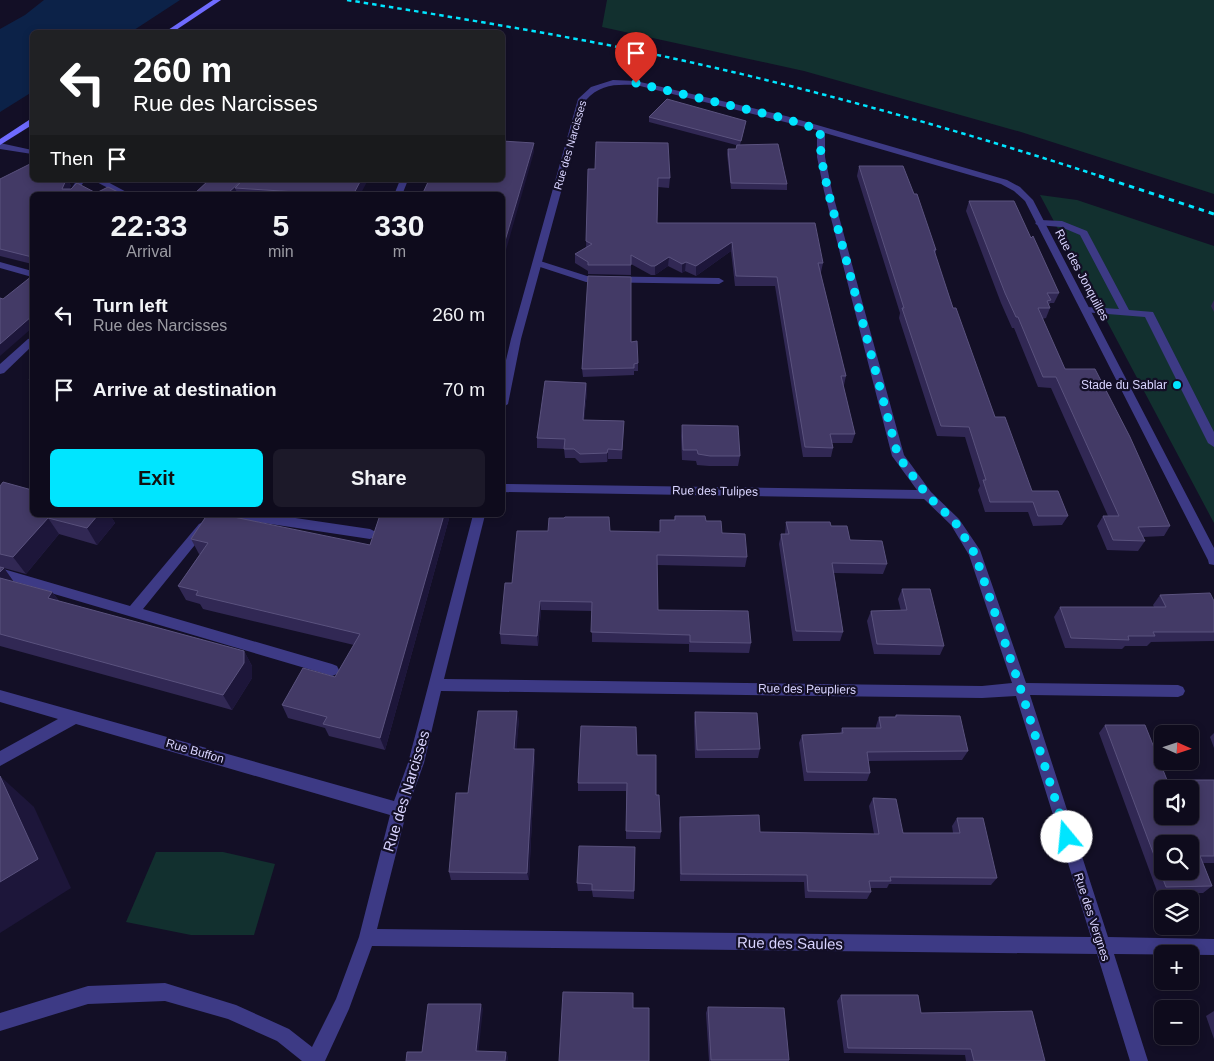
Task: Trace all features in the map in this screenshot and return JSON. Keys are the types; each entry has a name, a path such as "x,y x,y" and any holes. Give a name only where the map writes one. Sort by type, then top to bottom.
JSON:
{"main road":[{"path":"172,30 218,0"},
{"path":"0,144 30,123"}],"street":[{"name":"Rue des Narcisses","path":"505,380 510,339 537,263 582,99 590,90 600,85 615,82 636,83 783,118 820,130"},
{"name":"Rue des Jonquilles","path":"820,130 1004,182 1017,189 1029,200 1214,560"},
{"name":"Rue des Vergnes","path":"820,130 821,157 828,191 898,456 927,495 955,522 975,554 1021,690 1139,1061"},
{"path":"0,144 30,152"},
{"path":"101,182 122,192"},
{"path":"1040,224 1062,224 1084,233 1126,313"},
{"path":"537,263 586,279 718,281"},
{"path":"0,265 30,273"},
{"path":"1087,310 1149,314 1214,443"},
{"path":"0,370 30,344"},
{"name":"Rue des Tulipes","path":"505,488 927,495"},
{"path":"257,517 370,534"},
{"name":"Rue des Narcisses","path":"315,1060 343,1003 367,937 399,810 416,762 437,685 478,517"},
{"path":"134,612 210,518"},
{"path":"0,573 332,670"},
{"name":"Rue des Peupliers","path":"437,685 982,692 1021,690 1178,691"},
{"name":"Rue Buffon","path":"0,696 399,810"},
{"path":"0,759 75,717"},
{"name":"Rue des Saules","path":"367,937 1214,947"},
{"path":"0,1022 88,995 165,992 230,1011 283,1035 315,1060"}],"green space":[{"path":"607,0 1214,0 1214,194 1021,132 804,71 602,27"},
{"name":"Stade du Sablar","path":"1040,195 1077,200 1214,246 1214,523"},
{"path":"156,852 223,852 275,864 254,935 191,935 126,922"}],"water":[{"path":"44,0 180,0 134,30 30,30 30,93 0,112 0,29 25,15"}],"building":[{"path":"667,99 746,121 741,141 649,117"},
{"path":"505,141 534,143 505,241 505,192 423,192 428,182 505,182"},
{"path":"596,142 668,143 670,178 658,178 657,223 815,223 823,263 818,263 846,376 841,376 855,434 830,434 833,448 805,447 777,277 736,276 732,242 696,266 686,262 682,264 669,257 655,266 651,266 631,255 631,265 588,265 588,262 575,254 592,244 586,241 588,169 595,169"},
{"path":"778,144 787,184 731,183 728,149 736,149 737,145"},
{"path":"30,164 30,182 65,182 62,189 71,189 77,183 94,192 30,192 30,256 0,249 0,179"},
{"path":"859,166 903,166 914,194 917,194 953,308 956,308 995,417 1005,417 1032,491 1058,491 1068,516 1038,516 1033,502 990,502 983,480 986,480 969,427 941,426 902,308 904,308"},
{"path":"207,182 240,182 229,192 196,192"},
{"path":"241,182 360,182 355,192 296,192 235,188"},
{"path":"108,187 118,192 98,192"},
{"path":"969,201 1014,201 1031,238 1033,236 1059,293 1047,293 1051,300 1047,301 1050,308 1038,308 1065,369 1095,369 1130,437 1170,526 1138,527 1145,541 1113,540 1103,516 1119,516 1056,377 1043,377 1018,317 1016,317 1005,293"},
{"path":"588,276 631,277 631,342 637,341 638,363 634,364 634,368 582,369"},
{"path":"30,278 30,318 0,344 0,298 3,299"},
{"path":"545,381 586,383 583,420 624,421 622,450 608,449 607,453 580,454 574,449 564,449 565,439 537,438"},
{"path":"682,425 738,426 740,456 710,456 698,454 697,450 683,450"},
{"path":"3,482 30,489 30,517 96,517 87,528 48,518 13,557 0,554 0,486"},
{"path":"675,516 705,516 706,521 721,521 722,533 745,534 747,557 657,555 658,610 748,611 751,643 690,642 690,635 591,632 592,602 540,601 537,636 500,634 505,583 512,583 517,531 548,531 549,518 609,517 610,531 660,532 660,520 675,520"},
{"path":"206,517 234,517 370,545 379,517 443,517 380,738 323,724 327,717 282,705 303,668 335,677 360,634 196,595 198,591 178,586 208,543 191,539"},
{"path":"786,522 830,522 831,526 847,526 850,540 882,541 887,564 832,563 843,632 796,631 781,534 789,534"},
{"path":"0,578 52,592 48,598 244,651 244,663 223,695 0,634"},
{"path":"902,589 930,589 944,646 877,644 871,611 907,610"},
{"path":"1210,593 1214,601 1214,632 1153,632 1155,636 1128,636 1129,640 1071,638 1060,607 1166,607 1160,595"},
{"path":"478,711 517,711 514,749 534,749 527,873 449,872 456,793 468,793"},
{"path":"695,712 757,713 760,749 697,750"},
{"path":"896,715 960,716 968,751 867,752 870,773 807,772 802,735 843,733 842,728 881,728 879,717 896,717"},
{"path":"1105,725 1145,725 1154,748 1154,770 1163,770 1167,780 1154,780 1154,825 1199,825 1199,780 1214,780 1214,856 1200,856 1212,886 1166,887 1163,880 1199,880 1199,835 1154,835 1154,855"},
{"path":"581,726 636,727 637,755 656,755 656,795 659,795 661,832 626,831 627,783 578,783"},
{"path":"0,776 38,859 0,882"},
{"path":"873,798 896,799 903,833 960,833 957,818 983,818 997,878 890,877 891,881 869,881 871,892 808,891 807,875 681,874 680,817 759,815 760,832 879,834"},
{"path":"579,846 635,847 634,891 592,890 592,884 577,883"},
{"path":"563,992 633,993 633,1008 649,1008 649,1061 559,1061"},
{"path":"841,995 918,995 921,1013 1032,1011 1045,1061 974,1061 971,1049 848,1048"},
{"path":"428,1004 481,1004 476,1051 506,1052 505,1061 406,1061 407,1052 422,1052"},
{"path":"708,1007 784,1008 789,1060 711,1060"}],"railway":[{"path":"347,0 584,40 718,68 884,111 1103,177"},
{"path":"1099,176 1214,214"}],"place":[{"name":"Stade du Sablar","path":"1177,385"}],"route":[{"path":"636,83 783,118 820,130 821,157 828,191 898,456 927,495 955,522 975,554 1021,690 1067,837"}]}
